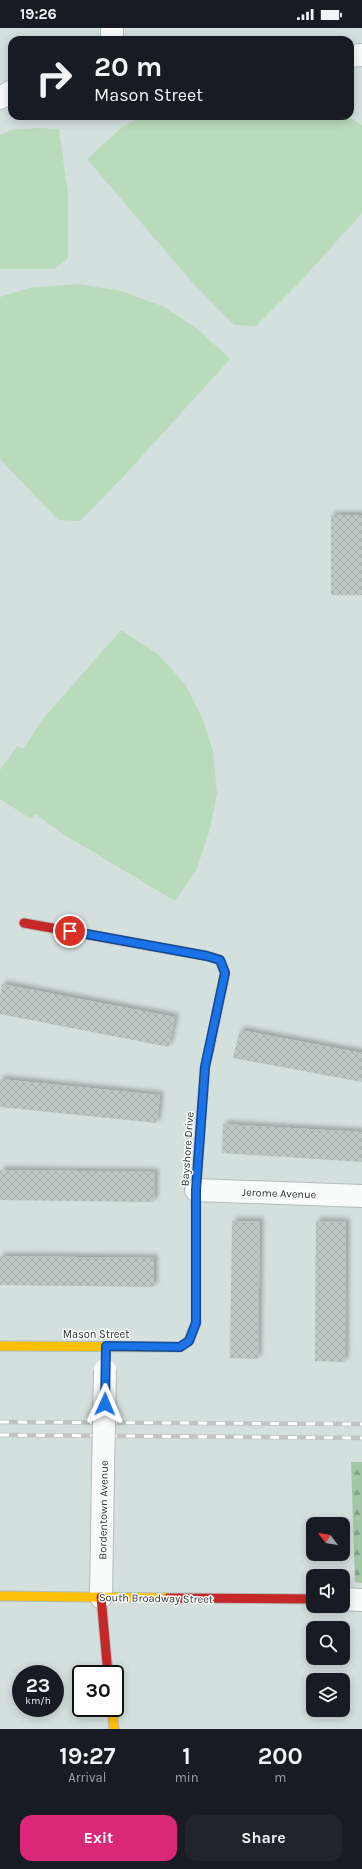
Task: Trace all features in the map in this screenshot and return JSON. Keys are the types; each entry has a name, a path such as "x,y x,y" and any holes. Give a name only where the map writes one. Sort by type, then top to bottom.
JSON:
{"street":[{"name":"Bayshore Drive","path":"24,923 207,956 220,960 225,973 205,1067 196,1190 196,1323 189,1341"},
{"name":"Jerome Avenue","path":"196,1190 362,1196"},
{"name":"Mason Street","path":"0,1346 180,1347 189,1341"},
{"name":"Bordentown Avenue","path":"106,1346 101,1597 107,1665"},
{"name":"South Broadway Street","path":"0,1596 306,1599"},
{"path":"350,1599 362,1600"},
{"path":"113,1717 114,1729"}],"green space":[{"path":"135,120 354,120 362,125 362,213 301,281 256,326 234,325 190,280 87,159 121,128"},
{"path":"35,128 59,129 68,195 68,258 55,269 0,269 0,135 10,130"},
{"path":"78,284 121,291 162,306 198,329 230,359 124,476 80,521 58,520 0,459 0,297 30,288"},
{"path":"121,630 158,654 185,684 202,717 213,751 217,793 210,829 197,868 175,901 63,834 35,814 31,819 0,799 0,770 17,746 23,749 42,720"},
{"path":"351,1462 362,1462 362,1583 355,1582"}],"building":[{"path":"331,515 362,515 362,595 331,595"},
{"path":"2,984 175,1017 169,1047 0,1014"},
{"path":"240,1030 362,1053 362,1082 233,1058"},
{"path":"0,1079 160,1095 157,1123 0,1107"},
{"path":"223,1124 362,1132 362,1162 222,1153"},
{"path":"0,1170 155,1172 154,1202 0,1200"},
{"path":"232,1221 260,1221 258,1359 230,1358"},
{"path":"316,1221 346,1222 345,1362 315,1361"},
{"path":"0,1256 154,1258 154,1287 0,1285"}],"railway":[{"path":"0,1422 362,1424"},
{"path":"0,1435 362,1438"}],"traffic: fast":[{"path":"193,1330 196,1323 196,1190 205,1067 209,1050"}],"traffic: slow":[{"path":"0,1346 180,1347 189,1341 193,1330"},
{"path":"0,1596 168,1598"},
{"path":"113,1717 114,1729"}],"traffic: jam":[{"path":"24,923 207,956 220,960 225,973 209,1050"},
{"path":"101,1597 107,1665"},
{"path":"168,1598 306,1599"}],"route":[{"path":"70,931 207,956 220,960 225,973 205,1067 196,1190 196,1323 189,1341 180,1347 106,1346 105,1404"}]}
